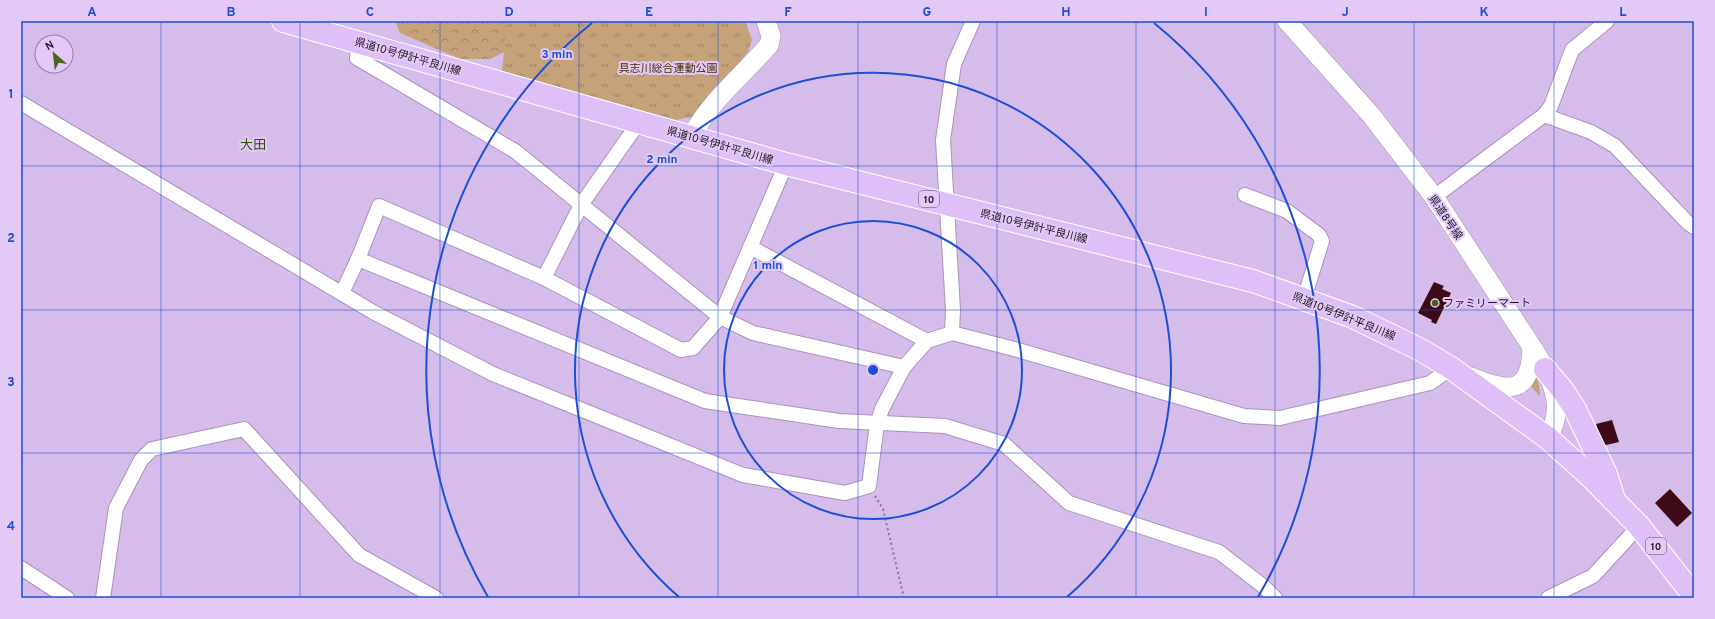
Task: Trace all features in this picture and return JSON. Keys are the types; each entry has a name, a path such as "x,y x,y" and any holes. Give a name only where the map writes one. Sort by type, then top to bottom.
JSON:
{"main road":[{"name":"県道10号伊計平良川線","path":"282,21 692,136 786,164 1253,281 1353,317 1387,332 1451,368 1549,439 1614,500 1639,526 1694,596"},
{"path":"692,136 698,124 708,111 769,45 771,36 766,21"},
{"name":"県道8号線","path":"1287,21 1371,116 1434,198 1532,347 1545,369 1552,385 1556,407 1556,419 1549,439"},
{"path":"1451,368 1495,386 1505,388 1515,386 1522,382 1530,369 1532,347"},
{"path":"1545,369 1564,392 1575,409 1606,474 1614,500"}],"street":[{"path":"952,333 953,310 943,140 954,64 974,21"},
{"path":"1434,198 1544,115 1551,106 1572,50 1607,21"},
{"path":"358,42 357,58 516,151 720,317 753,333 904,367"},
{"path":"21,103 373,312 493,374 743,475 845,493 869,486 877,424 882,409 904,367 927,341 952,333 1018,350 1244,416 1280,418 1430,383 1451,368"},
{"path":"1544,115 1591,132 1615,146 1688,223 1694,227"},
{"path":"544,278 581,205 640,122"},
{"path":"342,293 358,259 379,206 544,278 681,350 693,348 720,317 786,164"},
{"path":"1245,195 1287,211 1319,235 1322,241 1304,299"},
{"path":"750,247 927,341"},
{"path":"358,259 705,401 839,421 877,424 945,426 1004,444 1069,503 1219,552 1275,598"},
{"path":"102,598 116,508 141,460 152,449 244,429 359,555 436,598"},
{"path":"1548,598 1593,576 1639,526"},
{"path":"21,568 67,598"}],"path":[{"path":"869,486 883,508 904,598"}],"green space":[{"path":"395,21 522,21 518,45 490,59 460,59 400,33"},
{"name":"具志川総合運動公園","path":"507,21 745,21 752,40 748,52 691,117 676,120 502,71"},
{"path":"1534,371 1538,380 1540,396 1526,381"}],"building":[{"name":"ファミリーマート","path":"1434,282 1444,286 1442,289 1451,293 1436,324 1431,322 1432,320 1418,313"},
{"path":"1612,420 1619,442 1602,446 1596,424"},
{"path":"1670,489 1692,513 1677,527 1655,503"}],"place":[{"name":"ファミリーマート","path":"1435,303"}],"district":[{"name":"大田","path":"253,144"}]}
